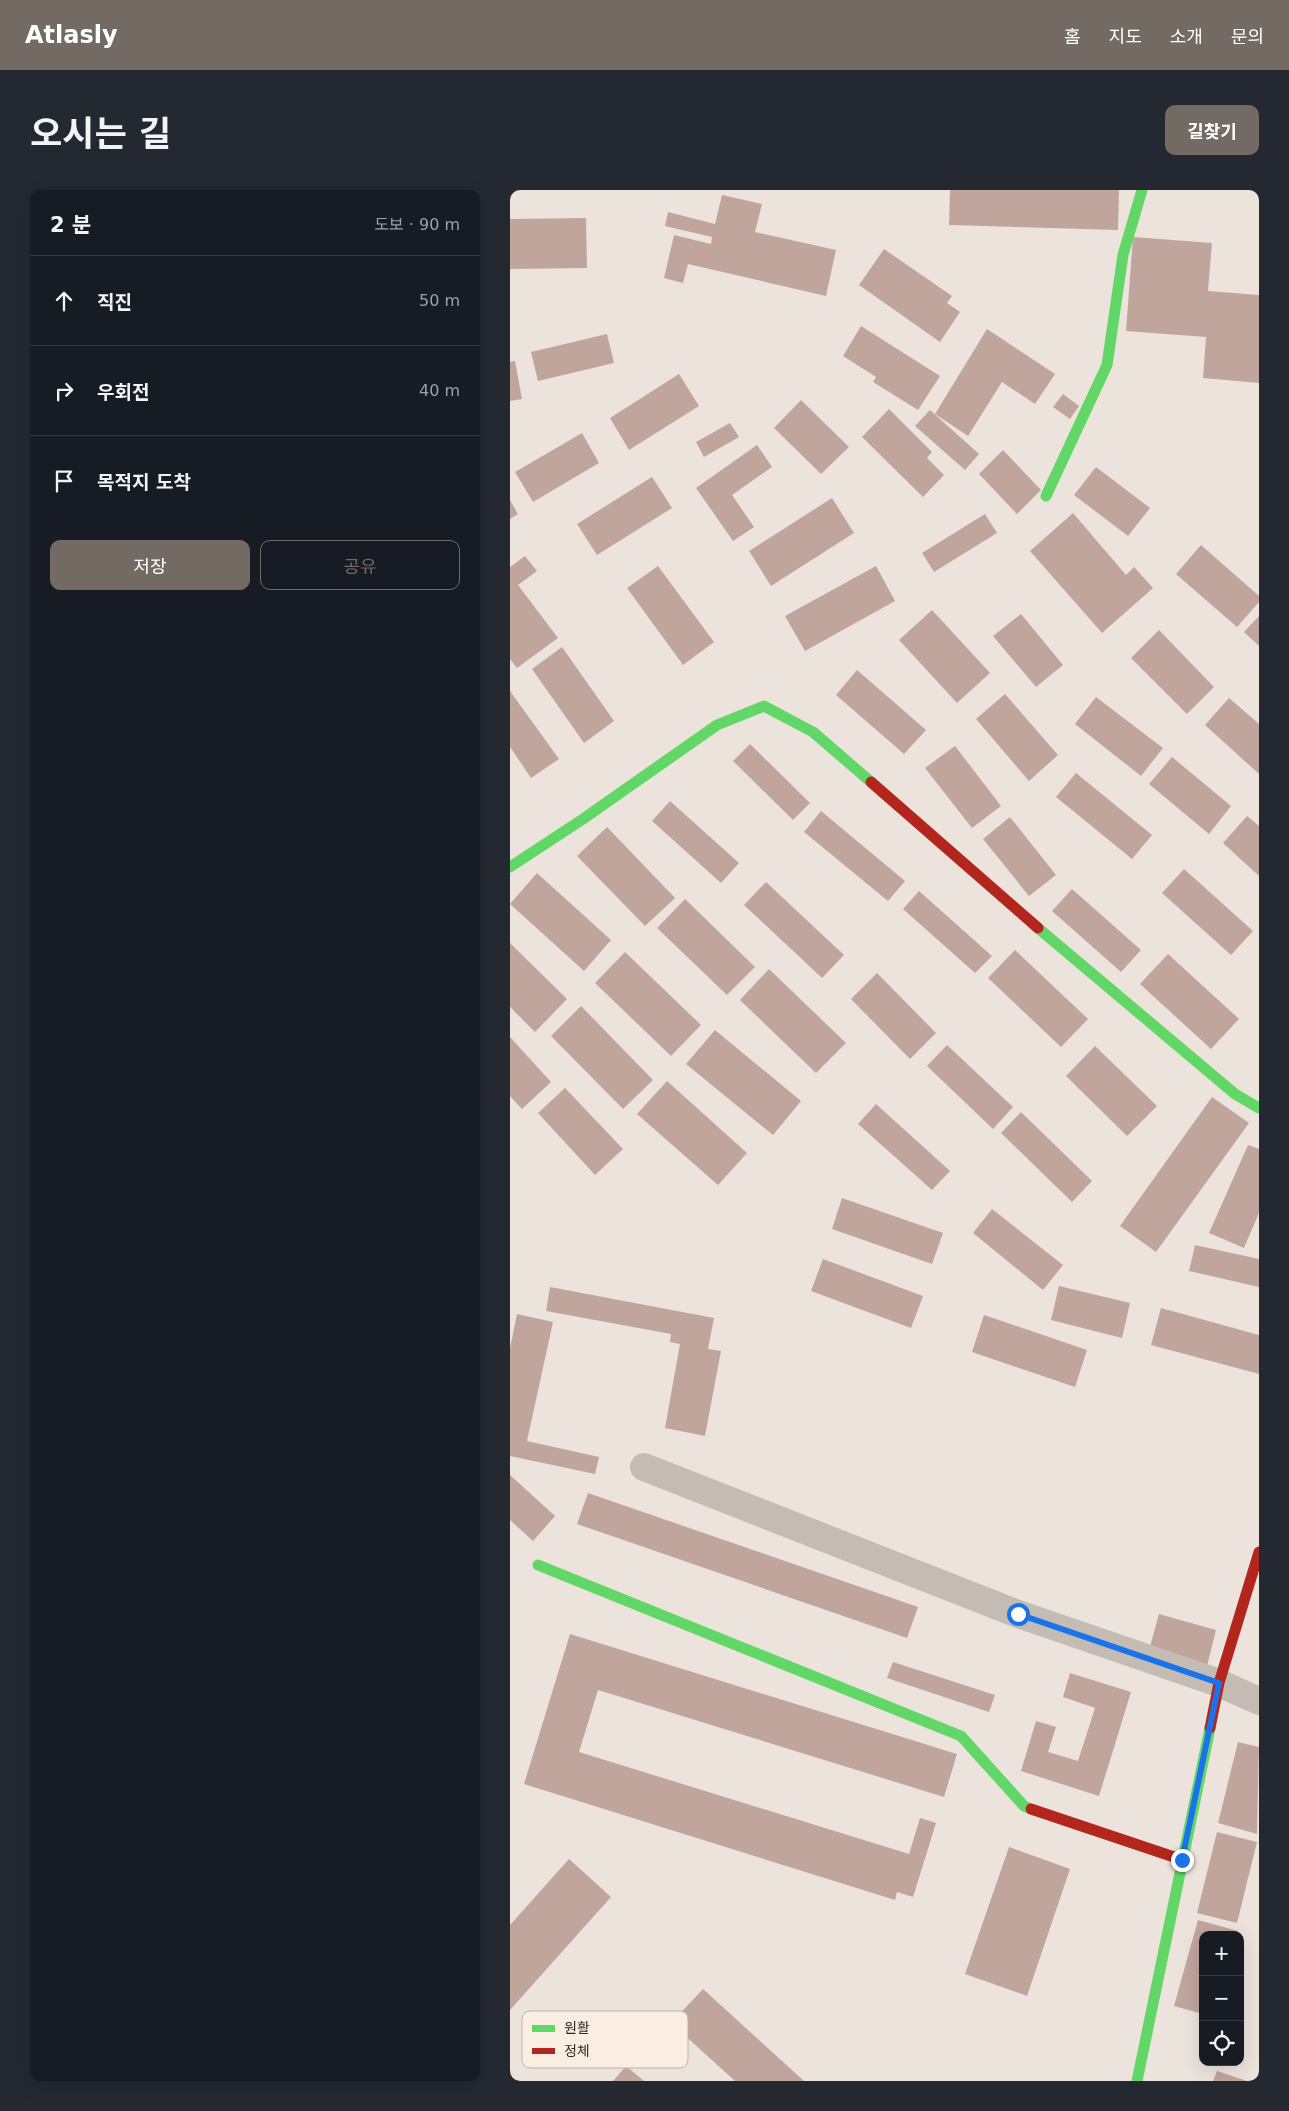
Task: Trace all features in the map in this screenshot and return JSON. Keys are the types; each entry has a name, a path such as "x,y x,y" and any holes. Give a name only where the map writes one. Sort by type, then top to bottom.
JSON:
{"street":[{"path":"1046,496 1107,365 1123,254 1142,190"},
{"path":"510,867 583,819 717,725 764,706 813,732 1088,971 1235,1094 1259,1108"},
{"path":"644,1467 1018,1614 1219,1683 1259,1701"},
{"path":"1137,2081 1219,1683 1259,1552"},
{"path":"538,1565 961,1736 1024,1806 1182,1860"}],"building":[{"path":"950,190 1119,190 1118,230 949,225"},
{"path":"722,195 762,204 755,232 836,250 826,296 688,264 683,283 664,278 674,235 711,244 712,237 665,226 668,212 715,224"},
{"path":"586,218 587,268 510,269 510,219"},
{"path":"1133,237 1212,243 1208,291 1259,295 1259,383 1203,378 1206,337 1126,331"},
{"path":"884,249 952,296 947,303 960,312 940,342 859,285"},
{"path":"861,326 940,376 918,410 873,382 876,377 843,356"},
{"path":"987,329 1055,374 1035,404 1002,382 968,436 935,414"},
{"path":"607,334 614,363 538,381 531,352"},
{"path":"515,361 522,399 510,401 510,362"},
{"path":"679,374 699,406 629,450 610,418"},
{"path":"1063,394 1079,406 1070,419 1053,407"},
{"path":"801,400 849,447 821,474 774,428"},
{"path":"889,409 932,452 927,458 944,475 923,497 862,437"},
{"path":"930,410 979,454 965,470 915,426"},
{"path":"730,423 739,437 704,457 696,442"},
{"path":"582,433 599,463 533,502 515,472"},
{"path":"757,445 772,467 732,495 754,527 733,541 696,488"},
{"path":"1003,450 1041,490 1017,514 979,474"},
{"path":"1096,467 1150,508 1128,536 1074,495"},
{"path":"652,477 672,508 597,555 577,524"},
{"path":"832,498 854,533 771,586 749,551"},
{"path":"510,500 518,514 510,519"},
{"path":"1073,513 1126,575 1134,567 1153,588 1102,633 1030,551"},
{"path":"985,514 997,533 934,572 922,553"},
{"path":"1201,545 1259,596 1259,602 1237,627 1176,574"},
{"path":"525,556 537,571 518,585 558,638 517,668 510,659 510,567"},
{"path":"658,566 714,642 683,665 627,588"},
{"path":"876,566 895,601 805,651 785,616"},
{"path":"932,610 990,673 957,703 899,640"},
{"path":"1021,614 1063,665 1036,687 993,636"},
{"path":"1259,616 1259,646 1244,632"},
{"path":"1159,630 1214,687 1187,714 1131,658"},
{"path":"562,647 614,721 584,743 532,669"},
{"path":"857,670 926,730 904,754 836,695"},
{"path":"510,691 559,759 531,778 510,747"},
{"path":"1005,694 1058,755 1029,781 976,719"},
{"path":"1096,697 1163,748 1141,776 1075,724"},
{"path":"1229,698 1259,724 1259,774 1205,725"},
{"path":"750,744 810,803 793,820 733,761"},
{"path":"955,746 1001,806 972,828 925,768"},
{"path":"1172,757 1231,806 1209,834 1149,784"},
{"path":"1076,773 1152,835 1132,859 1056,797"},
{"path":"670,801 739,863 721,883 652,821"},
{"path":"821,811 905,881 888,901 804,832"},
{"path":"1247,816 1259,826 1259,876 1223,843"},
{"path":"1010,817 1056,875 1029,896 983,839"},
{"path":"607,827 675,898 645,926 577,856"},
{"path":"1184,869 1253,931 1231,955 1162,893"},
{"path":"537,873 611,940 584,971 510,904"},
{"path":"766,882 844,955 822,978 744,905"},
{"path":"1072,889 1141,950 1121,972 1052,911"},
{"path":"919,891 992,956 975,973 903,909"},
{"path":"685,899 755,967 727,995 657,928"},
{"path":"510,943 567,999 535,1032 510,1007"},
{"path":"1015,950 1088,1019 1061,1047 988,978"},
{"path":"625,952 701,1025 671,1056 595,983"},
{"path":"1168,954 1239,1019 1211,1049 1140,984"},
{"path":"769,969 846,1043 816,1073 740,1000"},
{"path":"877,973 936,1033 910,1059 851,999"},
{"path":"581,1006 653,1080 623,1109 551,1036"},
{"path":"715,1030 801,1101 773,1135 686,1064"},
{"path":"510,1037 551,1082 522,1109 510,1096"},
{"path":"947,1045 1013,1107 993,1129 927,1066"},
{"path":"1095,1046 1157,1106 1127,1136 1066,1076"},
{"path":"667,1081 747,1153 718,1185 637,1114"},
{"path":"565,1088 623,1149 595,1175 538,1113"},
{"path":"1212,1097 1249,1123 1156,1252 1120,1226"},
{"path":"876,1104 950,1171 932,1190 858,1124"},
{"path":"1021,1112 1092,1181 1072,1202 1001,1133"},
{"path":"1248,1145 1259,1149 1259,1213 1244,1248 1209,1233"},
{"path":"842,1198 943,1233 932,1264 832,1229"},
{"path":"992,1209 1063,1265 1043,1290 973,1233"},
{"path":"1195,1245 1259,1259 1259,1287 1189,1271"},
{"path":"823,1259 923,1296 911,1328 811,1291"},
{"path":"1059,1286 1130,1303 1122,1338 1051,1320"},
{"path":"550,1287 714,1318 708,1349 721,1351 705,1436 665,1428 680,1344 670,1342 671,1334 546,1311"},
{"path":"1161,1308 1259,1335 1259,1374 1151,1345"},
{"path":"517,1314 553,1322 527,1441 599,1457 595,1474 510,1456 510,1348"},
{"path":"984,1315 1087,1350 1075,1387 972,1352"},
{"path":"510,1475 555,1516 533,1541 510,1520"},
{"path":"588,1493 918,1607 907,1638 577,1524"},
{"path":"1159,1614 1216,1630 1206,1670 1148,1654"},
{"path":"570,1634 957,1754 944,1797 598,1690 579,1752 909,1854 920,1818 936,1823 913,1897 897,1892 895,1900 524,1784"},
{"path":"893,1662 995,1695 989,1712 887,1678"},
{"path":"1070,1673 1131,1692 1099,1796 1021,1771 1036,1721 1056,1727 1048,1752 1078,1761 1095,1708 1063,1697"},
{"path":"1238,1742 1259,1747 1257,1834 1218,1823"},
{"path":"1217,1832 1257,1842 1237,1923 1197,1913"},
{"path":"1009,1847 1070,1869 1027,1996 965,1974"},
{"path":"569,1859 611,1897 510,2010 510,1925"},
{"path":"1198,1920 1238,1931 1199,1931 1199,2013 1174,2006"},
{"path":"703,1989 804,2081 735,2081 688,2038 688,2011 682,2011"},
{"path":"624,2068 628,2068 644,2081 613,2081"},
{"path":"1217,2071 1247,2081 1213,2081"}],"traffic: fast":[{"path":"1046,496 1107,365 1123,255 1142,190"},
{"path":"510,867 583,819 717,725 764,706 813,732 871,782"},
{"path":"1038,928 1235,1094 1259,1108"},
{"path":"538,1565 961,1736 1024,1806 1031,1809"},
{"path":"1137,2081 1210,1728"}],"traffic: jam":[{"path":"871,782 1038,928"},
{"path":"1210,1728 1219,1683 1259,1552"},
{"path":"1031,1809 1183,1860"}],"route":[{"path":"1018,1614 1219,1683 1182,1860"}]}
